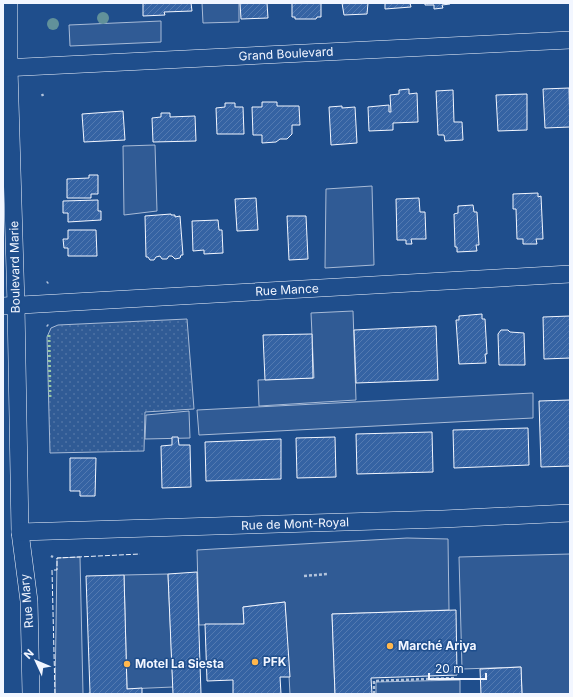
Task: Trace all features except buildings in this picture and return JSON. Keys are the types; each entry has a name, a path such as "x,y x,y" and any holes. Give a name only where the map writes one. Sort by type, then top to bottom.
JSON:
{"street":[{"name":"Boulevard Marie","path":"9,3 6,68 10,306 20,532"},
{"name":"Grand Boulevard","path":"6,68 570,40"},
{"name":"Rue Mance","path":"10,306 570,274"},
{"name":"Rue de Mont-Royal","path":"20,532 443,519 570,513"},
{"name":"Rue Mary","path":"20,532 29,601 31,694"}],"path":[{"path":"304,576 328,574"},
{"path":"374,694 374,681 455,678"}],"shaded area":[{"path":"202,3 239,3 239,22 203,23"},
{"path":"161,21 161,42 70,46 69,25"},
{"path":"155,145 157,211 124,215 123,146"},
{"path":"372,186 374,265 325,268 326,189"},
{"path":"353,311 356,400 259,406 258,380 314,378 311,313"},
{"path":"187,319 194,409 145,412 144,451 50,453 47,337 51,328 58,325"},
{"path":"533,393 533,418 199,435 197,410"},
{"path":"189,411 190,438 145,439 146,415"},
{"path":"407,538 448,539 449,610 332,614 335,694 290,694 285,602 243,607 244,624 199,625 197,550"},
{"path":"570,554 570,694 522,694 521,667 462,669 459,557"},
{"path":"80,557 83,694 55,694 57,558"},
{"path":"168,574 173,687 127,689 124,575"},
{"path":"460,680 460,694 376,694 376,682"}],"hedge":[{"path":"49,335 50,398"}],"fence":[{"path":"55,694 52,570 57,570 57,558 140,554"}],"place":[{"name":"Marché Ariya","path":"390,646"},
{"name":"PFK","path":"255,662"},
{"name":"Motel La Siesta","path":"127,664"}]}
